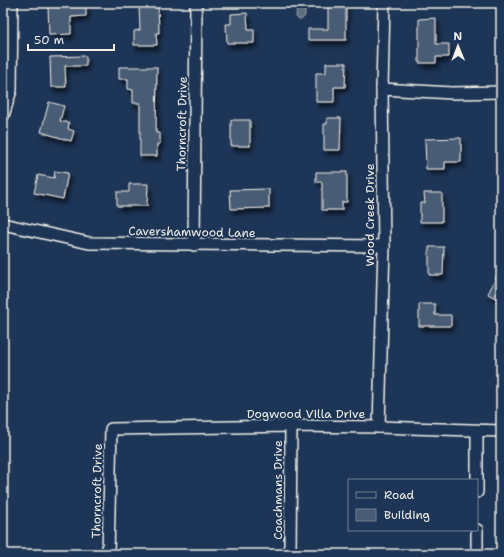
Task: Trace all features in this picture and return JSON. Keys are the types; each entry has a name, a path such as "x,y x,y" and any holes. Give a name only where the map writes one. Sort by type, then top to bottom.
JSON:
{"street":[{"path":"3,116 11,90 12,3"},
{"name":"Thorncroft Drive","path":"194,245 196,3"},
{"name":"Wood Creek Drive","path":"379,427 384,246 382,89 384,3"},
{"path":"382,89 452,93 501,92"},
{"name":"Cavershamwood Lane","path":"3,224 89,243 384,246"},
{"name":"Dogwood Villa Drive","path":"111,429 291,426 501,431"},
{"name":"Coachmans Drive","path":"290,554 291,426"},
{"name":"Thorncroft Drive","path":"108,554 111,429"},
{"path":"477,431 477,479"},
{"path":"477,531 477,554"}],"water":[{"path":"297,3 305,4 305,16 302,19 298,19 296,17"}],"building":[{"path":"86,3 86,16 71,17 71,34 49,35 48,4"},
{"path":"158,4 159,33 156,33 157,45 134,45 134,31 140,30 139,5"},
{"path":"328,4 346,4 346,40 308,40 308,29 328,29"},
{"path":"247,13 248,30 254,30 254,43 227,43 226,24 231,24 231,14"},
{"path":"436,18 436,44 449,44 449,57 436,57 436,63 419,63 419,19"},
{"path":"86,56 86,66 65,66 66,87 51,87 50,57"},
{"path":"326,63 346,63 345,87 334,87 334,102 316,102 316,73 326,73"},
{"path":"119,67 157,67 156,133 160,133 160,144 157,144 157,156 140,156 140,103 133,103 133,90 128,89 128,79 119,79"},
{"path":"49,102 64,106 60,121 69,123 68,129 74,131 71,141 41,132"},
{"path":"327,118 341,118 340,150 324,150 324,124 327,124"},
{"path":"231,120 250,120 250,146 231,146"},
{"path":"461,138 461,162 445,162 445,169 426,169 425,139"},
{"path":"55,171 68,173 63,199 34,193 38,175 54,178"},
{"path":"316,172 347,172 347,202 342,202 342,210 322,210 322,182 316,182"},
{"path":"129,184 148,184 147,206 117,206 117,192 129,192"},
{"path":"269,189 269,208 231,209 230,190"},
{"path":"424,193 442,193 442,222 420,222 420,203 425,203"},
{"path":"429,247 444,247 443,275 429,275"},
{"path":"501,267 501,301 488,294"},
{"path":"419,304 435,304 435,315 451,315 451,326 419,326"}]}
